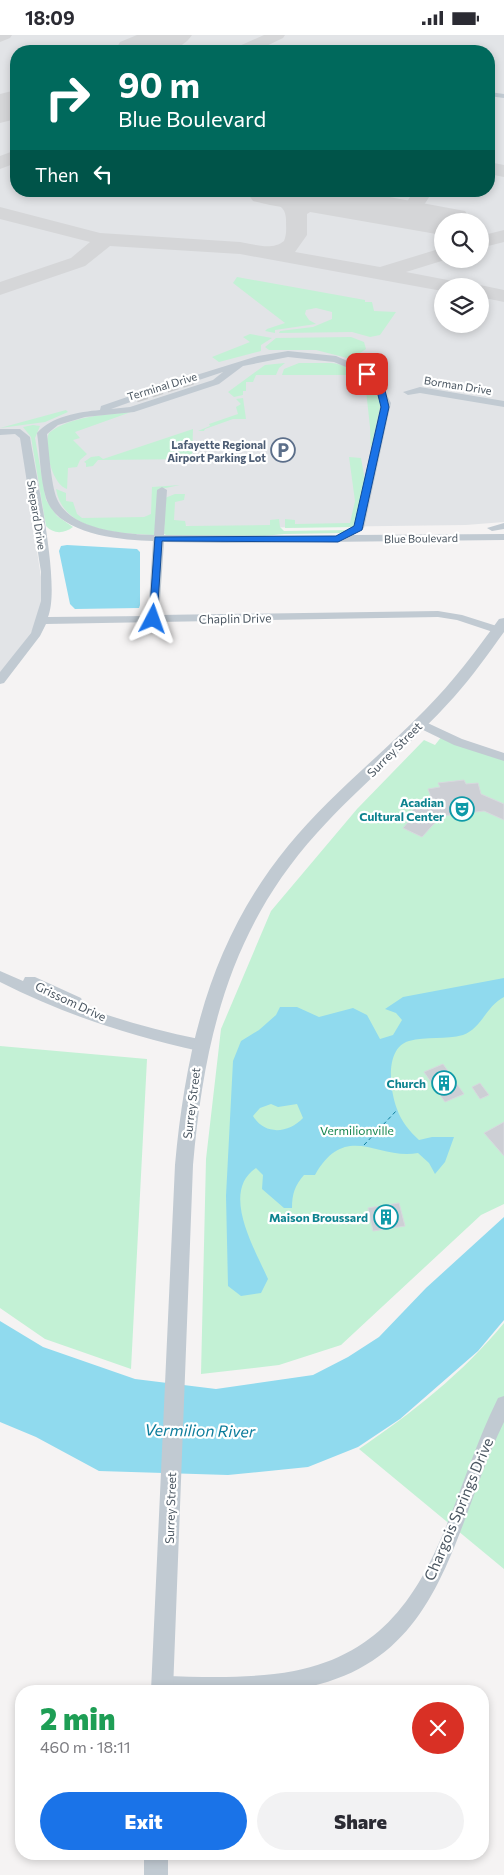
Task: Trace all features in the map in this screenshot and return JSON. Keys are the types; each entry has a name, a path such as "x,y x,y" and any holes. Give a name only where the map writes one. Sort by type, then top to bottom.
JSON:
{"street":[{"name":"Terminal Drive","path":"193,379 274,355 322,356 356,368 380,386 385,407 358,528"},
{"name":"Terminal Drive","path":"84,414 124,411 150,404 216,382 240,364"},
{"name":"Borman Drive","path":"408,392 420,390 504,405"},
{"name":"Terminal Drive","path":"136,397 56,423 42,433 41,438 51,498 58,510 70,520 91,531 117,537 158,539"},
{"name":"Shepard Drive","path":"0,432 17,431 25,437 47,585 47,601 42,621"},
{"path":"153,619 162,491"},
{"name":"Blue Boulevard","path":"358,528 504,528"},
{"path":"338,539 358,528"},
{"name":"Blue Boulevard","path":"158,539 504,537"},
{"name":"Chaplin Drive","path":"42,621 438,614 501,626"},
{"path":"0,680 30,645 42,621"},
{"name":"Surrey Street","path":"162,1685 186,1135 199,1045 226,965 242,927 263,891 294,849 464,676 501,626"},
{"path":"419,723 458,742 504,757"},
{"name":"Grissom Drive","path":"0,974 54,1001 169,1039 199,1045"},
{"name":"Chargois Springs Drive","path":"235,1685 315,1676 339,1669 364,1656 390,1637 406,1619 446,1546 504,1404"},
{"path":"156,1860 156,1875"}],"shaded area":[{"path":"0,35 504,35 504,522 466,525 235,528 32,519 43,590 41,613 31,633 0,674"}],"green space":[{"path":"237,277 365,300 365,302 372,302 374,311 396,312 380,335 370,337 352,332 279,333 280,331 313,327 332,319 332,312 316,308 306,310 305,314 309,320 316,324 275,330 275,333 265,331 285,323 233,283"},
{"path":"250,334 272,338 261,345 261,351 219,362 212,357 250,342 243,337"},
{"path":"351,337 364,342 366,349 351,359 316,350 269,350 265,347 276,338"},
{"path":"285,363 279,368 276,375 256,375 253,382 246,382 246,391 243,391 243,395 234,397 228,392 265,365"},
{"path":"299,363 331,363 348,367 363,376 379,396 381,404 371,454 365,381 356,378 355,375 282,375 284,369"},
{"path":"243,398 246,419 233,419 204,431 198,431 210,426 209,424 238,414 236,407 241,404 236,399"},
{"path":"66,410 68,412 45,422 0,428"},
{"path":"131,412 75,432 80,438 73,440 87,454 80,460 77,467 68,468 67,489 62,486 53,473 50,464 47,447 49,433 57,427 77,420 99,415"},
{"path":"40,426 35,438 46,500 57,516 73,527 66,531 55,532 46,526 31,437 23,427"},
{"path":"193,429 192,459 98,460 93,466 86,467 84,462 91,457 99,456 103,459"},
{"path":"349,457 361,458 365,481 355,527 285,528 285,519 295,520 295,524 350,523 355,501"},
{"path":"180,485 161,489 154,535 109,531 81,522 69,514 61,503 56,489 66,493 66,501 73,502 77,514 82,518 144,517 151,514 152,487"},
{"path":"175,494 185,494 184,500 175,502 174,520 185,521 186,526 270,525 270,520 279,519 280,527 284,531 352,530 343,533 284,534 254,537 168,536 164,534 165,498"},
{"name":"Vermilionville","path":"442,736 504,760 504,1204 481,1215 341,1345 279,1365 201,1374 206,1159 221,1029 271,911 357,809 424,740 435,745"},
{"path":"0,1046 147,1059 131,1369 45,1339 0,1308"},
{"path":"504,1323 504,1569 359,1449 436,1391 472,1359"}],"water":[{"path":"61,546 137,549 140,552 139,608 75,609 70,604 59,551"},
{"path":"504,978 504,997 469,1032 450,1037 409,1041 401,1045 392,1061 391,1081 394,1101 401,1118 409,1130 419,1140 432,1137 454,1137 445,1162 435,1174 429,1163 418,1153 404,1154 364,1146 351,1146 339,1149 327,1159 315,1175 304,1175 296,1186 292,1208 284,1208 262,1189 263,1175 256,1168 246,1178 241,1191 241,1206 249,1237 268,1279 261,1293 241,1296 228,1286 226,1196 233,1061 241,1041 259,1030 276,1015 280,1007 297,1007 319,1017 353,1008 367,1015 380,1039 393,1035 402,1020 396,1013 385,1009 403,997","holes":["271,1104 278,1107 297,1104 303,1118 291,1127 277,1130 264,1127 253,1116 260,1108"]},
{"name":"Vermilion River","path":"504,1217 504,1320 478,1351 400,1419 358,1447 308,1467 228,1475 99,1471 36,1437 0,1422 0,1321 43,1347 135,1379 216,1389 313,1375 348,1357 379,1337 426,1288"}],"building":[{"name":"Acadian Cultural Center","path":"464,780 466,784 478,783 481,794 504,804 504,820 484,811 441,816 422,837 403,828 410,820 406,818 416,807 420,809 431,797 428,789 440,787 438,783"},
{"name":"Church","path":"443,1064 464,1094 445,1102 424,1072"},
{"path":"480,1083 489,1095 480,1099 472,1087"},
{"path":"504,1122 504,1156 484,1133"},
{"name":"Maison Broussard","path":"399,1203 405,1226 373,1231 368,1208"}],"ferry route":[{"path":"364,1145 397,1110"}],"taxiway":[{"path":"0,37 4,35"},
{"path":"256,45 277,35"},
{"path":"0,163 10,159"},
{"path":"495,169 504,171"},
{"path":"280,197 292,207 296,218"},
{"path":"408,215 420,197"},
{"path":"296,218 299,210 303,207 314,203 335,202"},
{"path":"0,213 100,239"},
{"path":"296,218 297,233"},
{"path":"296,218 297,233"},
{"path":"262,252 288,248 295,239 297,233"},
{"path":"489,240 504,236"},
{"path":"0,289 78,262 103,242 100,239"},
{"path":"100,239 240,248 262,252"},
{"path":"262,252 434,283"},
{"path":"385,272 434,257"},
{"path":"489,293 504,296"}],"runway":[{"path":"149,45 172,35"},
{"path":"0,110 10,106"},
{"path":"306,197 434,219"}],"tunnel":[{"path":"136,397 193,379"}],"place":[{"name":"Lafayette Regional Airport Parking Lot","path":"283,450"},
{"name":"Acadian Cultural Center","path":"462,809"},
{"name":"Church","path":"444,1083"},
{"name":"Maison Broussard","path":"386,1217"}],"route":[{"path":"153,619 158,539 338,539 358,528 385,407 385,399 380,386 367,374"}]}
